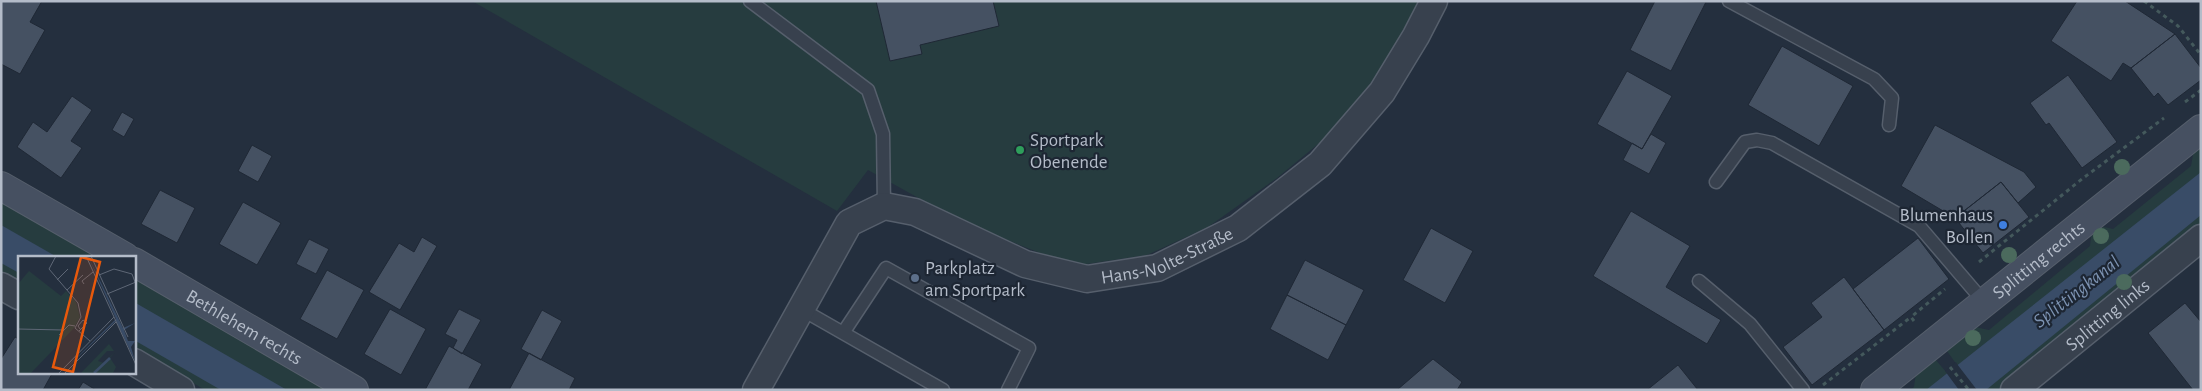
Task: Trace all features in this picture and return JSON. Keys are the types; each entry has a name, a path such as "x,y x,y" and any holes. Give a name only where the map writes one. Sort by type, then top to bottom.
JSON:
{"main road":[{"name":"Splitting rechts","path":"1875,390 1939,352 1984,302 2201,129"},
{"path":"1,186 123,256"},
{"name":"Bethlehem rechts","path":"135,263 354,390"}],"street":[{"name":"Hans-Nolte-Straße","path":"884,206 915,212 1025,264 1087,279 1157,268 1238,228 1320,164 1382,92 1416,36 1434,1"},
{"path":"756,390 850,223 884,206"},
{"name":"Splitting links","path":"2014,390 2201,238"},
{"path":"1,286 18,295"},
{"path":"135,363 181,390"}],"lane":[{"path":"1729,1 1874,79 1892,98 1889,125"},
{"path":"754,2 868,90 884,134 884,206"},
{"path":"1716,182 1745,142 1757,140 1772,143 1919,226 1984,302"},
{"path":"843,333 886,268 1030,348 1008,390"},
{"path":"1699,281 1750,324 1803,390"},
{"path":"801,309 943,390"}],"path":[{"path":"2144,1 2178,26 2201,55"},
{"path":"2177,108 2201,90"},
{"path":"1817,390 1914,315 2082,179 2169,114"},
{"path":"1914,315 1911,317 1969,390"}],"green space":[{"name":"Sportpark Obenende","path":"472,1 1419,1 1385,67 1335,130 1277,178 1208,227 1147,255 1073,266 997,236 924,201 868,170 837,211"},
{"path":"2201,145 2201,224 1997,390 1910,390 1914,387 1916,372 1935,359 1947,373 1957,365 1947,351 1975,327 1989,330 2090,246 2092,231 2100,226 2113,229 2191,166 2194,149"},
{"path":"1,200 98,256 18,256 18,280 1,271"},
{"path":"135,278 329,390 205,390 135,349"}],"water":[{"name":"Splittingkanal","path":"2201,172 2201,215 1986,390 1926,390"},
{"path":"1,225 55,256 18,256 18,272 1,263"},
{"path":"135,303 287,390 221,390 135,341"}],"pier":[{"path":"1956,362 1977,390 1959,390 1945,371"}],"building":[{"path":"1,1 42,1 30,22 45,30 20,74 1,64"},
{"path":"876,1 993,1 999,26 920,45 922,54 890,61"},
{"path":"1655,1 1706,2 1671,71 1630,50"},
{"path":"2077,1 2125,1 2175,34 2131,68 2123,63 2111,81 2051,41"},
{"path":"2175,34 2201,68 2201,80 2168,105 2158,93 2154,97 2131,68"},
{"path":"1782,46 1853,86 1819,146 1748,105"},
{"path":"1627,71 1672,96 1642,149 1597,124"},
{"path":"2068,75 2117,142 2082,168 2049,123 2046,125 2030,103"},
{"path":"72,96 92,110 71,141 82,148 61,178 17,147 33,122 47,132"},
{"path":"122,112 134,119 124,137 112,130"},
{"path":"1935,125 2024,172 2036,187 2018,203 2001,182 1955,218 1901,186"},
{"path":"1651,134 1666,143 1649,174 1623,160 1632,143 1642,149"},
{"path":"252,145 272,156 258,182 238,171"},
{"path":"2001,182 2029,217 1983,253 1955,218"},
{"path":"160,190 195,208 177,243 141,224"},
{"path":"243,202 281,223 257,265 219,244"},
{"path":"1631,211 1690,246 1666,287 1721,320 1707,344 1593,276"},
{"path":"1431,228 1473,251 1445,303 1403,280"},
{"path":"422,237 437,246 400,310 369,292 399,243 414,252"},
{"path":"1918,238 1949,279 1884,330 1853,289"},
{"path":"309,239 329,249 316,274 296,264"},
{"path":"1305,260 1364,290 1346,325 1287,295"},
{"path":"327,270 364,290 337,339 300,319"},
{"path":"1844,277 1884,330 1812,385 1783,347 1822,317 1811,303"},
{"path":"1287,295 1346,325 1328,360 1270,329"},
{"path":"2185,303 2201,322 2201,390 2193,390 2148,333"},
{"path":"390,309 426,329 401,375 364,354"},
{"path":"459,309 481,320 462,354 453,348 457,340 445,334"},
{"path":"542,310 562,321 541,360 521,349"},
{"path":"15,337 18,338 18,374 52,374 43,390 1,390 1,359"},
{"path":"449,346 482,364 468,390 425,390"},
{"path":"529,353 575,378 569,390 509,390"},
{"path":"1433,359 1462,382 1457,390 1397,390"},
{"path":"1678,365 1698,390 1647,390"},
{"path":"83,382 96,390 78,390"}],"place":[{"name":"Sportpark Obenende","path":"1020,150"},
{"name":"Blumenhaus Bollen","path":"2003,225"},
{"name":"Parkplatz am Sportpark","path":"915,278"}]}
